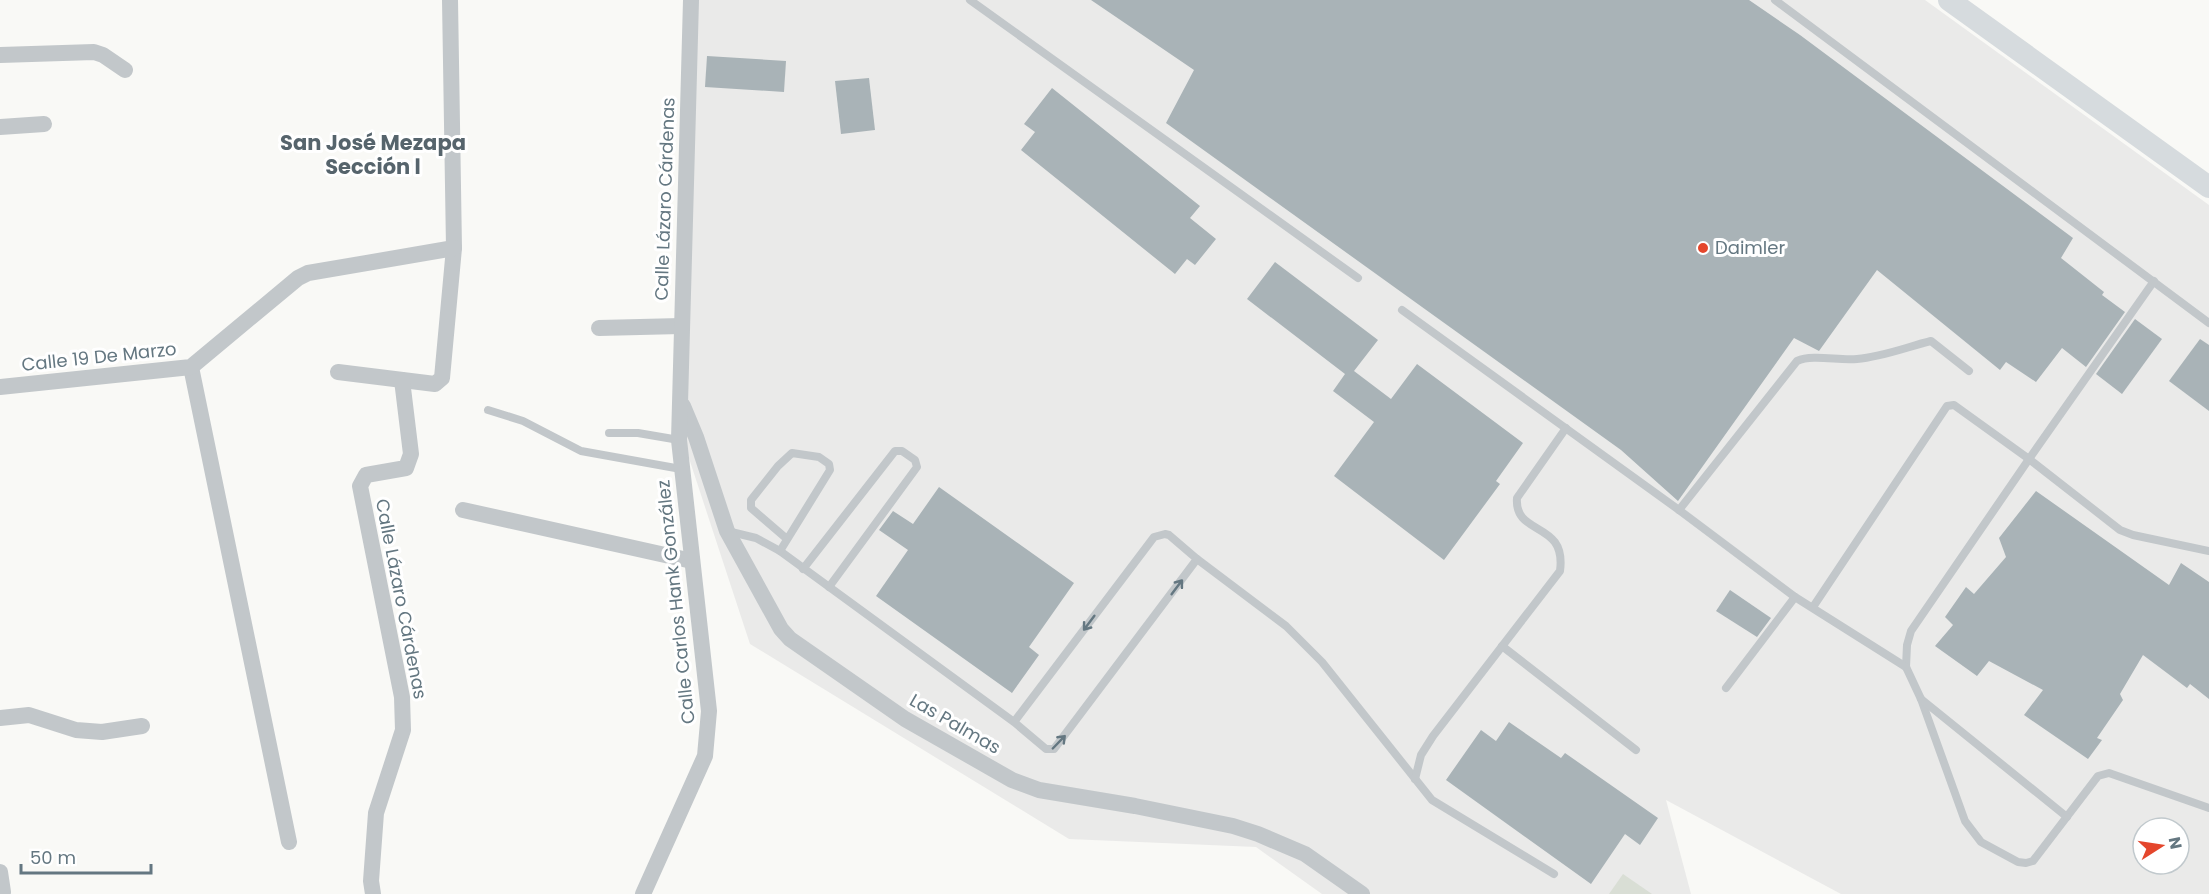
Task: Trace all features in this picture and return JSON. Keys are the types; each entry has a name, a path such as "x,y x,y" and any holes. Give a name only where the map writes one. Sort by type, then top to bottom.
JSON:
{"main road":[{"path":"1950,0 2209,187"}],"street":[{"path":"338,372 435,384 442,378 454,248 450,0"},
{"name":"Calle Lázaro Cárdenas","path":"680,400 691,0"},
{"path":"0,55 94,51 125,70"},
{"path":"0,126 44,124"},
{"name":"Calle 19 De Marzo","path":"0,387 191,368 298,278 308,273 454,248"},
{"path":"599,328 681,326"},
{"path":"191,368 289,842"},
{"name":"Calle Lázaro Cárdenas","path":"373,894 371,881 376,813 403,730 402,697 360,486 366,475 406,468 410,462 402,380"},
{"name":"Calle Carlos Hank González","path":"643,894 705,756 709,711 681,469 680,400"},
{"name":"Las Palmas","path":"680,400 696,437 727,531 786,635 915,724 1012,780 1039,790 1135,806 1233,826 1258,834 1305,854 1362,894"},
{"path":"463,510 692,561"},
{"path":"0,718 28,715 76,730 102,732 142,726"},
{"path":"0,872 4,892"}],"lane":[{"path":"970,0 1358,278"},
{"path":"1775,0 2209,323"},
{"path":"2154,281 1911,631 1907,645 1906,667 1921,699 1965,821 1982,842 2018,862 2030,862 2098,776 2104,773 2209,808"},
{"path":"1402,310 1679,510 1795,597 1906,667"},
{"path":"1679,510 1797,361 1812,358 1826,360 1864,358 1931,341 1969,371"},
{"path":"1813,607 1947,406 1957,406 2120,530 2133,535 2209,551"},
{"path":"488,410 523,421 582,451 681,469"},
{"path":"1415,778 1420,755 1433,736 1560,571 1560,550 1554,538 1521,518 1516,509 1517,498 1566,428"},
{"path":"609,433 638,433 679,440"},
{"path":"803,569 895,451 902,451 915,460 917,467 829,587"},
{"path":"780,550 830,470 829,464 819,457 792,453 778,466 751,500 751,508 787,538"},
{"path":"727,531 756,538 780,550 1014,722 1046,749 1057,748 1197,559"},
{"path":"1014,722 1154,537 1169,535 1294,634 1322,662 1432,800 1554,874"},
{"path":"1726,688 1795,597"},
{"path":"1502,646 1636,750"},
{"path":"1921,699 2067,817"}],"shaded area":[{"name":"Daimler","path":"694,0 1925,0 2209,205 2209,894 1841,894 1666,800 1691,894 1322,894 1256,847 1069,839 750,644 683,440"},
{"path":"1623,874 1652,894 1609,894"}],"building":[{"name":"Daimler","path":"1091,0 1749,0 1800,35 2073,238 2061,258 2104,292 2102,295 2125,312 2086,367 2062,348 2036,382 2006,362 2000,370 1877,270 1819,351 1794,338 1678,501 1621,450 1166,123 1194,70"},
{"path":"707,56 786,61 784,92 705,87"},
{"path":"869,78 875,130 841,134 835,81"},
{"path":"1052,88 1200,206 1190,218 1216,239 1195,265 1187,259 1175,274 1021,150 1035,132 1024,124"},
{"path":"1275,262 1378,340 1354,371 1391,399 1417,364 1523,443 1496,481 1500,484 1444,560 1334,476 1374,422 1333,391 1345,374 1247,299"},
{"path":"2135,319 2162,339 2122,394 2096,374"},
{"path":"2200,339 2209,345 2209,411 2169,381"},
{"path":"939,487 1074,583 1029,647 1039,655 1012,693 876,596 908,550 879,530 893,511 913,524"},
{"path":"2036,491 2169,585 2181,563 2209,582 2209,699 2190,684 2187,688 2143,655 2120,694 2123,700 2097,738 2102,740 2088,759 2024,715 2043,690 1989,661 1977,676 1935,646 1953,625 1945,617 1966,587 1974,594 2006,557 1999,538"},
{"path":"1730,590 1771,618 1757,637 1716,611"},
{"path":"1509,722 1561,758 1565,753 1658,818 1640,845 1625,834 1591,884 1446,780 1481,730 1496,741"}],"place":[{"name":"Daimler","path":"1703,248"}],"district":[{"name":"San José Mezapa Sección l","path":"373,155"}]}
